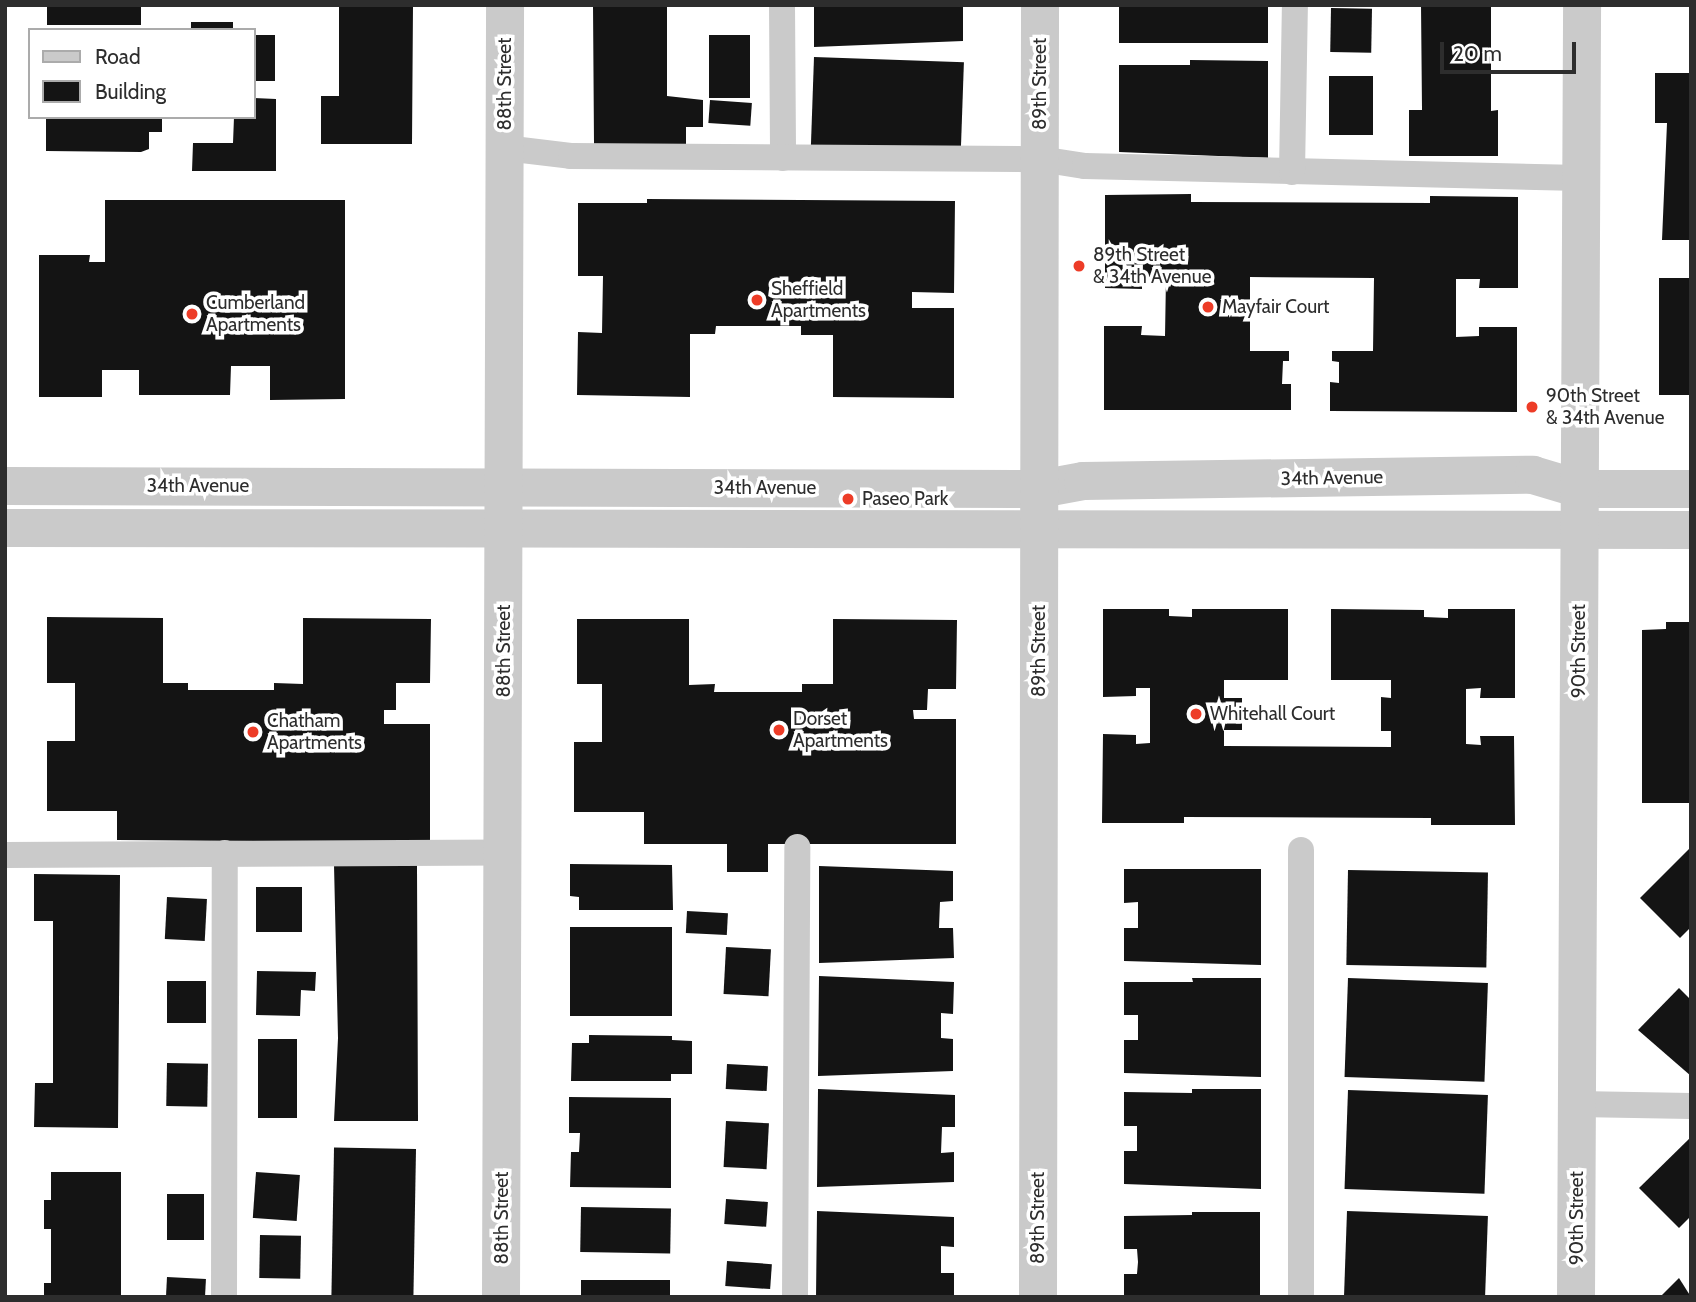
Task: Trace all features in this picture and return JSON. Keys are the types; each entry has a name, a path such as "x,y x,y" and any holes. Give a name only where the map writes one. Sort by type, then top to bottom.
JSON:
{"street":[{"name":"88th Street","path":"501,1297 505,5"},
{"name":"89th Street","path":"1038,1297 1040,5"},
{"name":"90th Street","path":"1576,1297 1582,5"},
{"name":"34th Avenue","path":"5,486 1040,489 1083,481 1533,475 1580,489 1691,489"},
{"name":"34th Avenue","path":"5,528 504,526 1691,530"}],"lane":[{"path":"782,5 783,158"},
{"path":"1292,172 1295,5"},
{"path":"505,148 570,156 1040,159 1085,166 1581,178"},
{"path":"795,1297 797,847"},
{"path":"1301,850 1301,1297"},
{"path":"5,855 503,852"},
{"path":"224,1297 225,853"},
{"path":"1577,1104 1691,1106"}],"building":[{"path":"47,5 141,5 141,25 47,25"},
{"path":"339,5 413,5 412,144 321,144 321,96 339,96"},
{"path":"593,5 667,5 667,96 703,100 703,127 686,127 686,145 594,145"},
{"path":"814,5 963,5 963,41 814,47"},
{"path":"1119,5 1268,5 1268,43 1119,43"},
{"path":"1421,5 1491,5 1491,111 1498,110 1498,156 1409,156 1409,110 1422,110"},
{"path":"1331,8 1372,9 1371,53 1330,52"},
{"path":"191,22 233,22 233,28 191,28"},
{"path":"256,35 275,35 275,81 256,81"},
{"path":"709,35 750,35 750,98 709,98"},
{"path":"814,57 964,62 960,160 811,155"},
{"path":"1190,60 1268,61 1268,158 1119,152 1119,65 1190,65"},
{"path":"1655,73 1691,73 1691,240 1662,240 1667,123 1655,123"},
{"path":"1329,76 1373,76 1373,135 1329,135"},
{"path":"256,98 276,99 276,171 192,171 193,143 233,143 234,119 256,119"},
{"path":"710,100 752,103 750,126 708,123"},
{"path":"46,119 162,119 162,132 149,132 149,149 141,152 46,151"},
{"name":"Mayfair Court","path":"1191,194 1191,202 1430,203 1430,196 1518,197 1518,288 1479,288 1480,279 1456,279 1456,337 1479,336 1479,327 1517,327 1517,412 1330,411 1330,382 1339,383 1339,362 1332,361 1332,351 1373,351 1374,278 1250,277 1250,351 1289,351 1289,361 1283,361 1282,384 1291,384 1291,410 1104,410 1104,326 1142,326 1141,335 1165,336 1166,277 1142,277 1142,289 1105,288 1105,195"},
{"name":"Sheffield Apartments","path":"647,199 955,201 954,293 912,292 912,308 954,308 954,398 833,397 833,335 801,335 801,326 716,326 715,334 690,334 690,397 577,395 578,332 602,333 603,276 578,276 578,203 647,203"},
{"name":"Cumberland Apartments","path":"105,200 345,200 345,399 270,400 270,366 231,366 230,395 139,395 139,370 102,370 102,397 39,397 39,255 90,255 89,262 105,262"},
{"path":"1659,278 1691,278 1691,395 1659,395"},
{"name":"Whitehall Court","path":"1103,609 1169,609 1169,616 1192,617 1192,609 1288,609 1288,680 1224,680 1224,698 1242,698 1242,730 1224,730 1224,746 1391,747 1391,731 1381,731 1381,697 1391,698 1391,680 1331,680 1331,609 1424,610 1424,617 1448,618 1448,609 1515,609 1515,698 1480,698 1481,688 1466,689 1466,744 1481,745 1480,736 1514,736 1515,825 1431,825 1431,818 1184,817 1184,823 1102,823 1103,734 1136,735 1136,744 1150,743 1150,688 1136,688 1136,696 1103,697"},
{"name":"Chatham Apartments","path":"47,617 163,618 163,683 188,683 188,690 274,690 274,683 303,684 303,618 431,619 430,683 396,683 396,710 384,710 384,724 430,724 430,842 117,840 117,811 47,811 47,741 75,741 75,683 47,683"},
{"name":"Dorset Apartments","path":"577,619 689,619 689,685 715,684 714,692 802,692 802,684 833,684 833,619 957,620 956,689 928,689 927,710 913,710 914,719 956,719 956,844 768,844 768,872 727,872 727,844 644,844 644,812 574,812 574,742 602,742 602,684 577,684"},
{"path":"1666,622 1691,622 1691,803 1642,803 1642,630 1666,629"},
{"path":"1691,847 1691,927 1680,938 1640,898"},
{"path":"570,864 672,865 673,910 579,910 579,897 570,896"},
{"path":"334,865 417,865 418,1121 334,1121 338,1038"},
{"path":"819,866 953,871 953,901 940,902 939,928 953,928 954,958 819,963"},
{"path":"1124,869 1261,869 1261,965 1124,961 1124,928 1138,928 1138,902 1124,903"},
{"path":"1348,870 1488,872 1486,967 1346,965"},
{"path":"34,874 120,875 118,1128 34,1127 35,1083 53,1083 53,921 34,921"},
{"path":"256,887 302,887 302,932 256,932"},
{"path":"167,897 207,899 205,941 165,939"},
{"path":"687,911 728,913 727,935 686,933"},
{"path":"570,927 672,927 672,1016 570,1016"},
{"path":"726,947 771,949 768,996 724,994"},
{"path":"257,971 316,972 315,991 301,990 300,1016 256,1015"},
{"path":"819,976 954,982 953,1014 941,1013 941,1038 953,1039 953,1071 818,1076"},
{"path":"1192,978 1261,978 1261,1077 1124,1073 1124,1040 1138,1040 1138,1015 1124,1015 1124,982 1193,982"},
{"path":"1348,978 1488,983 1484,1082 1345,1077"},
{"path":"167,981 206,981 206,1023 167,1023"},
{"path":"1679,988 1691,1000 1691,1076 1638,1030"},
{"path":"589,1035 672,1036 672,1040 692,1041 692,1074 671,1074 671,1081 571,1081 572,1043 589,1043"},
{"path":"258,1039 297,1039 297,1118 258,1118"},
{"path":"167,1063 208,1064 207,1107 166,1106"},
{"path":"727,1064 768,1066 767,1091 726,1089"},
{"path":"818,1089 955,1095 955,1127 942,1127 941,1153 954,1152 954,1182 817,1187"},
{"path":"1192,1089 1261,1089 1261,1189 1124,1184 1124,1151 1137,1151 1137,1126 1124,1126 1124,1092 1192,1093"},
{"path":"1348,1090 1488,1095 1484,1194 1345,1189"},
{"path":"569,1097 671,1098 671,1188 570,1187 571,1152 579,1152 580,1133 569,1133"},
{"path":"726,1121 769,1123 767,1169 724,1167"},
{"path":"1691,1137 1691,1216 1679,1228 1639,1188"},
{"path":"334,1148 416,1149 413,1297 331,1296"},
{"path":"51,1172 121,1172 121,1297 44,1297 44,1283 51,1283 51,1229 44,1229 44,1200 51,1200"},
{"path":"256,1172 300,1175 297,1221 253,1218"},
{"path":"167,1194 204,1194 204,1240 167,1240"},
{"path":"726,1199 768,1202 766,1227 724,1224"},
{"path":"581,1207 671,1209 670,1254 580,1252"},
{"path":"817,1211 954,1217 954,1247 941,1246 941,1273 954,1273 954,1297 816,1297"},
{"path":"1347,1211 1488,1216 1485,1297 1344,1297"},
{"path":"1192,1212 1260,1212 1260,1297 1124,1297 1124,1274 1137,1274 1138,1262 1137,1249 1124,1249 1124,1216 1192,1215"},
{"path":"260,1235 301,1236 300,1279 259,1278"},
{"path":"727,1261 772,1264 770,1289 725,1286"},
{"path":"167,1277 206,1279 205,1297 166,1297"},
{"path":"1679,1278 1691,1297 1660,1297"},
{"path":"581,1280 670,1280 670,1297 581,1297"}],"place":[{"name":"89th Street & 34th Avenue","path":"1079,266"},
{"name":"Sheffield Apartments","path":"757,300"},
{"name":"Mayfair Court","path":"1208,307"},
{"name":"Cumberland Apartments","path":"192,314"},
{"name":"90th Street & 34th Avenue","path":"1532,407"},
{"name":"Paseo Park","path":"848,499"},
{"name":"Whitehall Court","path":"1196,714"},
{"name":"Dorset Apartments","path":"779,730"},
{"name":"Chatham Apartments","path":"253,732"}]}
